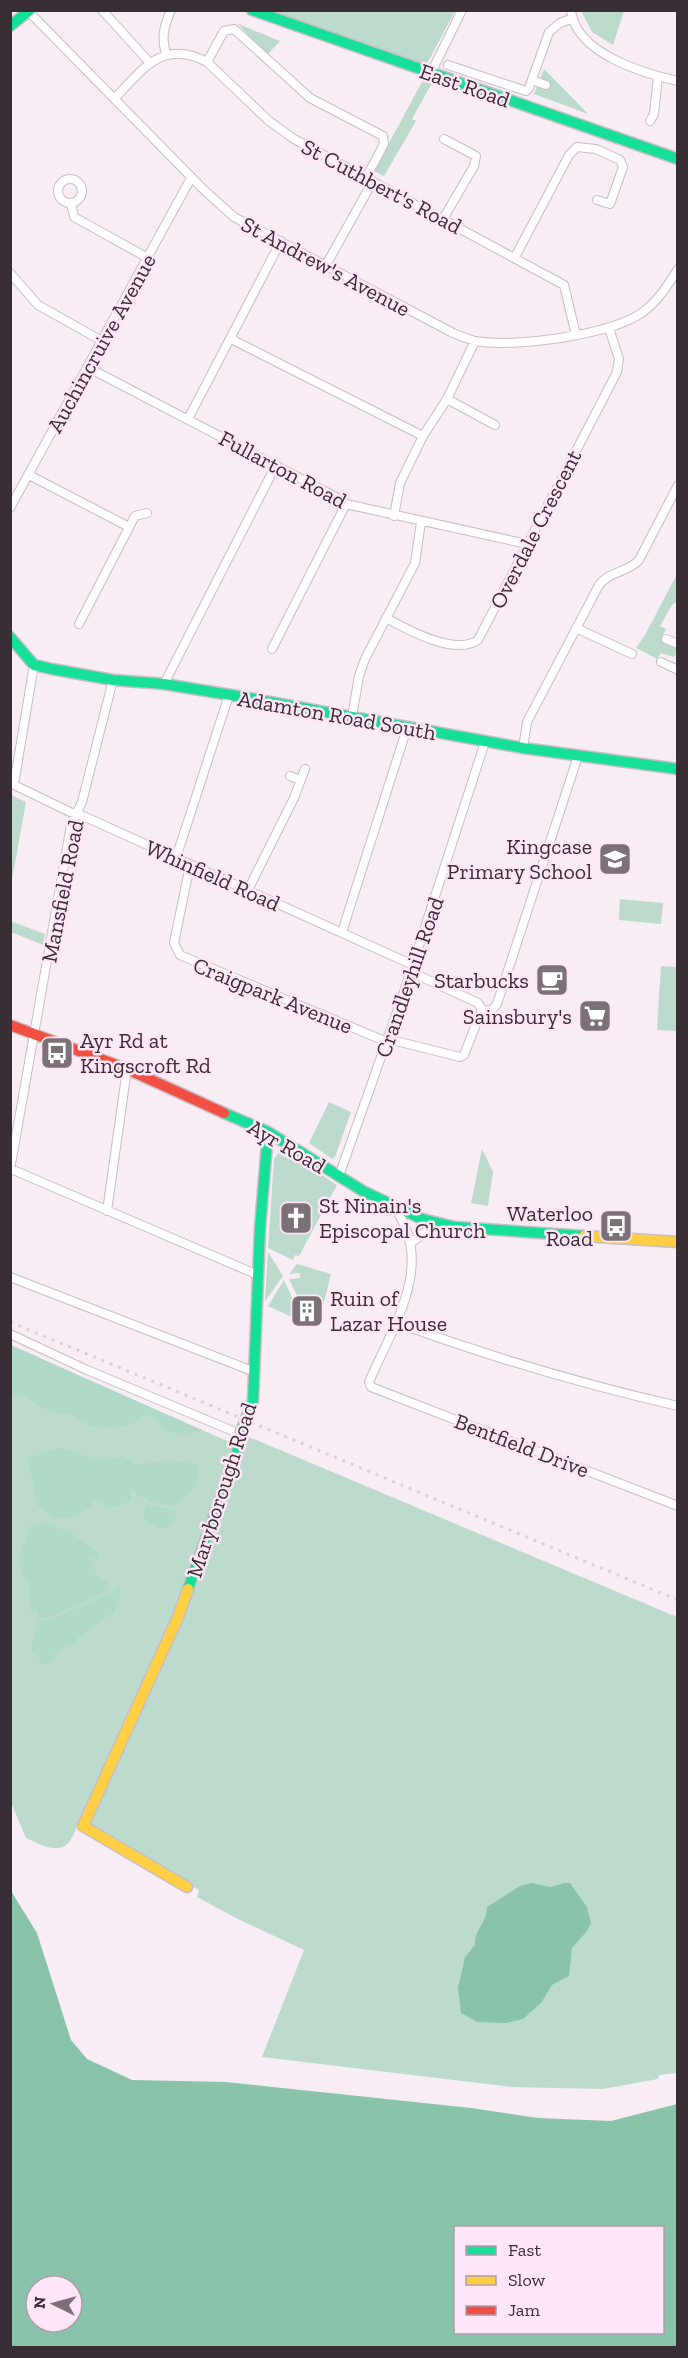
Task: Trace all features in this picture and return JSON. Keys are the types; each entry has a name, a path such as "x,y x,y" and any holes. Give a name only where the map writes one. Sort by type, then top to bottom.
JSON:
{"street":[{"path":"102,10 150,63"},
{"path":"115,98 150,63 166,54 163,31 171,10"},
{"name":"East Road","path":"252,10 678,159"},
{"path":"431,73 462,10"},
{"path":"10,26 29,11"},
{"name":"St Andrew's Avenue","path":"29,11 191,178 234,217 453,333 475,341 538,340 609,328 643,312 660,296 678,269"},
{"path":"448,65 526,91 549,32 572,14 581,34 603,54 658,76 678,81"},
{"path":"207,62 222,34 227,29 234,29 310,98 383,136 384,144 369,179 326,265"},
{"name":"St Cuthbert's Road","path":"166,54 190,55 207,62 281,130 308,148 564,285 576,335"},
{"path":"650,121 654,114 658,76"},
{"path":"532,80 546,85"},
{"path":"443,219 474,166 476,156 444,139"},
{"path":"515,257 569,155 577,147 596,148 620,160 623,167 610,204 597,200"},
{"name":"Auchincruive Avenue","path":"10,508 191,178"},
{"path":"71,203 74,216 148,258"},
{"path":"188,419 281,241"},
{"path":"10,273 38,305 102,341"},
{"name":"Overdale Crescent","path":"386,618 424,638 466,646 478,640 617,372 619,359 609,328"},
{"path":"231,339 423,436"},
{"path":"394,516 400,483 423,436 447,399 475,341"},
{"name":"Fullarton Road","path":"87,367 346,504 527,544"},
{"path":"447,399 495,425"},
{"path":"164,684 276,465"},
{"path":"29,475 129,526"},
{"path":"523,748 527,722 601,582 609,576 630,569 639,560 678,485"},
{"path":"272,649 346,504"},
{"path":"79,624 135,516 147,513"},
{"path":"352,717 359,676 365,659 415,562 422,522"},
{"path":"576,628 632,654"},
{"path":"10,637 34,665 12,784"},
{"path":"666,639 678,644"},
{"path":"661,662 677,668"},
{"name":"Adamton Road South","path":"34,665 113,680 164,684 229,695 485,742 678,769"},
{"name":"Mansfield Road","path":"11,1170 71,825 82,802 113,680"},
{"path":"176,858 229,695"},
{"path":"342,932 407,728"},
{"name":"Crandleyhill Road","path":"339,1176 412,969 485,742"},
{"path":"481,1011 492,1010 496,1004 578,756"},
{"path":"248,890 294,798 305,769"},
{"path":"290,776 300,780"},
{"name":"Whinfield Road","path":"12,784 70,812 77,813 342,932 478,1003 482,1007 481,1011"},
{"name":"Craigpark Avenue","path":"190,865 174,943 180,955 388,1040 460,1057 467,1049 481,1011"},
{"name":"Ayr Road","path":"10,1025 127,1070 268,1132 393,1207 442,1224 455,1227 678,1242"},
{"path":"107,1210 127,1070"},
{"name":"Maryborough Road","path":"187,1887 83,1826 178,1617 253,1401 258,1275 268,1132"},
{"path":"11,1170 258,1275"},
{"path":"393,1207 404,1224 411,1243 411,1278 395,1322 435,1337 600,1388 678,1406"},
{"path":"411,1243 422,1234 442,1224"},
{"path":"10,1277 255,1372"},
{"name":"Bentfield Drive","path":"395,1322 369,1382 371,1387 678,1506"},
{"path":"10,1334 87,1370 240,1434"}],"shaded area":[{"path":"264,11 455,11 428,62 420,64"},
{"path":"581,11 624,11 613,45 592,32"},
{"path":"238,24 280,41 267,55"},
{"path":"544,69 588,114 534,94"},
{"path":"423,80 432,83 412,119 416,121 384,176 374,171"},
{"path":"677,574 677,601 672,605 660,626 666,629 661,640 676,647 677,653 674,657 661,653 657,659 636,648"},
{"path":"11,795 26,802 11,885"},
{"path":"620,899 663,903 661,924 619,920"},
{"path":"10,921 45,934 43,945 11,932"},
{"path":"661,966 677,967 677,1031 657,1030"},
{"path":"329,1102 351,1112 335,1157 332,1159 309,1143"},
{"path":"482,1149 493,1172 488,1206 471,1203"},
{"path":"280,1151 291,1155 337,1185 299,1256 295,1255 293,1260 268,1248 274,1159"},
{"path":"268,1252 283,1276 265,1301"},
{"path":"297,1264 331,1274 320,1318 319,1306 315,1302 301,1304 289,1279 300,1278 300,1273 289,1274"},
{"path":"284,1280 301,1317 292,1317 268,1306"},
{"path":"10,1345 234,1444 244,1448 249,1437 677,1617 677,2073 659,2075 658,2079 603,2089 512,2087 262,2057 304,1950 197,1897 199,1890 79,1823 70,1841 60,1848 49,1847 26,1838 10,1800"},
{"path":"11,1345 203,1431 179,1434 165,1432 155,1416 150,1415 123,1427 100,1427 84,1423 75,1415 50,1411 22,1395 11,1394"},
{"path":"61,1447 91,1457 122,1456 135,1464 180,1461 197,1464 198,1478 189,1494 173,1506 151,1502 136,1494 131,1486 131,1500 123,1504 110,1507 91,1500 92,1505 79,1514 54,1519 37,1505 28,1458"},
{"path":"146,1504 175,1511 176,1516 169,1527 159,1528 146,1521 143,1513"},
{"path":"43,1522 70,1532 99,1554 98,1558 92,1558 93,1567 98,1576 108,1582 107,1592 47,1618 39,1618 37,1611 29,1610 30,1583 23,1575 19,1561 30,1526"},
{"path":"119,1586 121,1591 114,1612 78,1637 76,1643 61,1648 59,1655 53,1654 54,1660 41,1665 39,1658 32,1652 32,1642 38,1622 49,1620 112,1593"},
{"path":"531,1883 551,1887 570,1883 587,1907 591,1923 572,1948 569,1976 552,1985 541,2003 523,2019 506,2023 477,2022 461,2013 458,1988 465,1957 475,1945 476,1935 485,1918 487,1907 520,1886"},
{"path":"11,1891 37,1933 71,2040 87,2059 132,2080 226,2082 471,2108 538,2118 611,2121 677,2104 677,2347 11,2347"}],"railway":[{"path":"10,1322 678,1600"}],"traffic: fast":[{"path":"10,26 30,10"},
{"path":"252,10 678,159"},
{"path":"10,637 34,665 52,669 113,680 164,684 243,697 523,748 678,769"},
{"path":"224,1113 268,1132 363,1191 422,1219 455,1227 584,1236"},
{"path":"253,1401 260,1228 268,1132"},
{"path":"240,1434 253,1401"},
{"path":"188,1589 242,1438 240,1434"}],"traffic: slow":[{"path":"584,1236 678,1242"},
{"path":"187,1887 83,1826 178,1617 188,1589"}],"traffic: jam":[{"path":"10,1025 127,1069 224,1113"}],"place":[{"name":"Kingcase Primary School","path":"615,859"},
{"name":"Starbucks","path":"552,980"},
{"name":"Sainsbury's","path":"595,1016"},
{"name":"Ayr Rd at Kingscroft Rd","path":"57,1053"},
{"name":"St Ninain's Episcopal Church","path":"296,1218"},
{"name":"Waterloo Road","path":"616,1226"},
{"name":"Ruin of Lazar House","path":"307,1311"}]}
